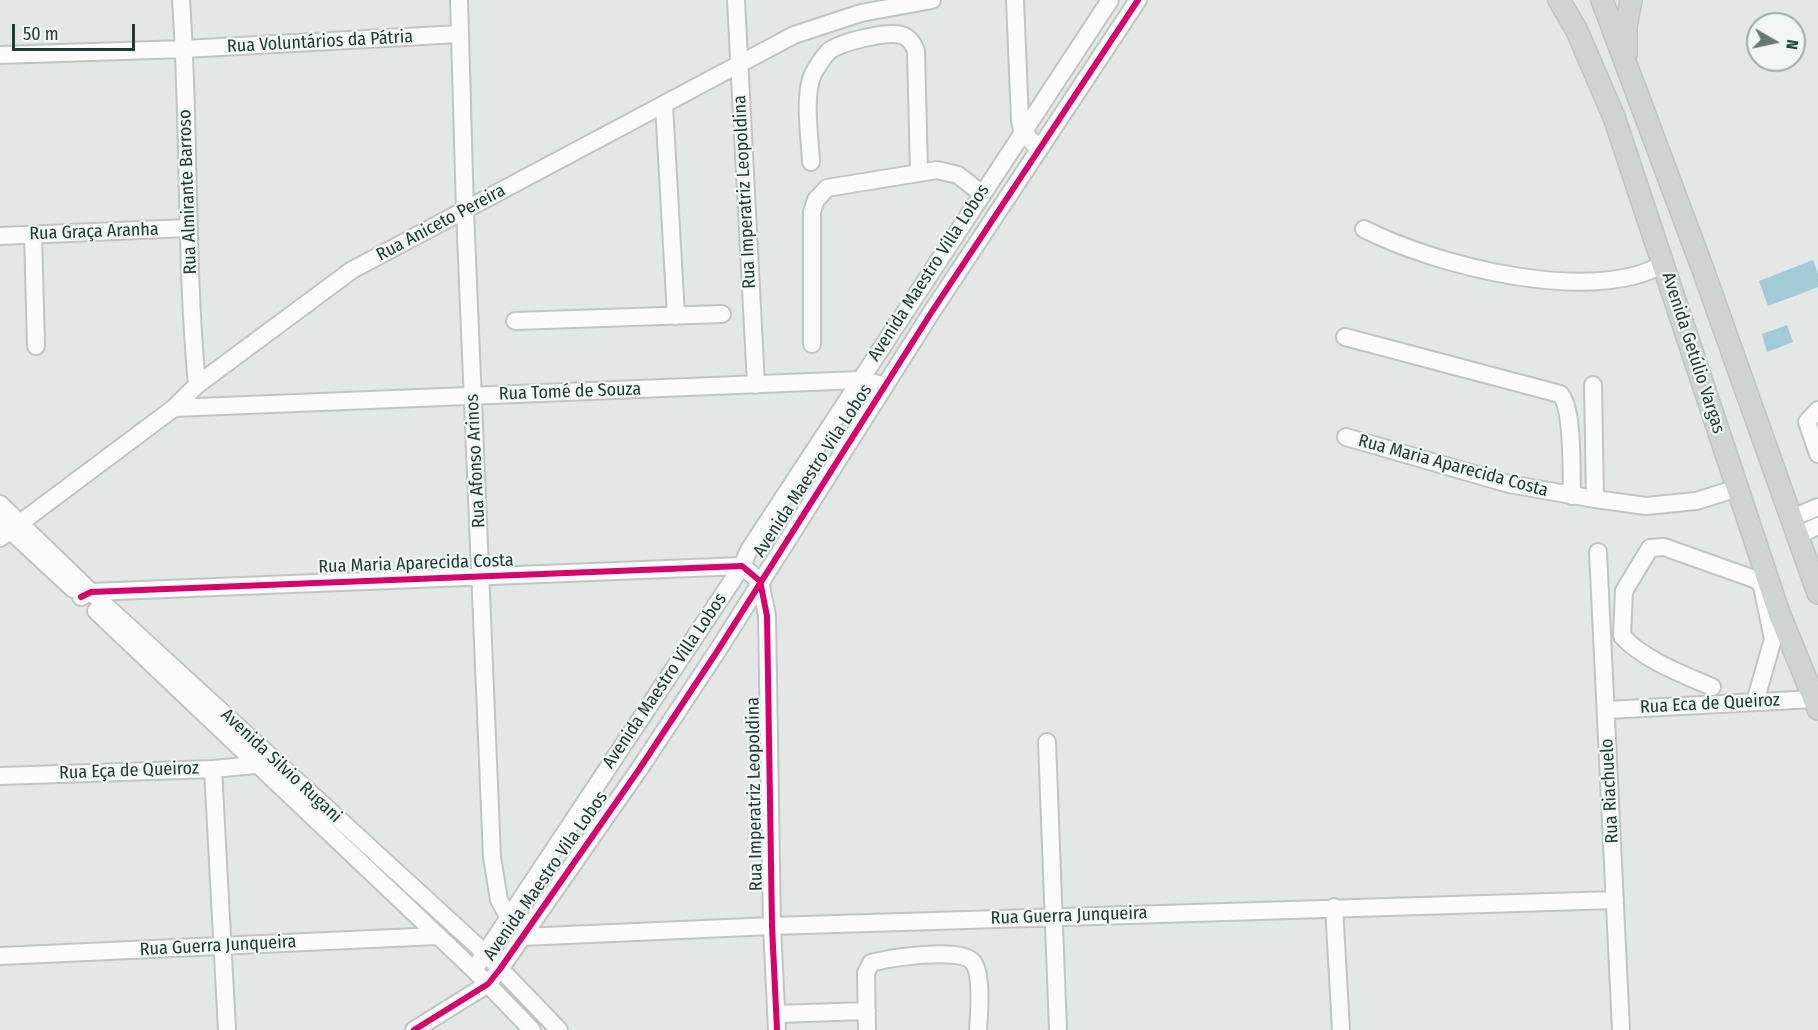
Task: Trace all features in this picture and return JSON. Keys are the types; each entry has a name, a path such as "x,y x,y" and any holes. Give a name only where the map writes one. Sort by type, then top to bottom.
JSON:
{"main road":[{"name":"Avenida Getúlio Vargas","path":"1559,0 1577,32 1614,117 1779,614 1817,702"},
{"name":"Avenida Getúlio Vargas","path":"1602,0 1625,66 1803,526 1818,592"},
{"path":"1625,66 1626,27 1631,0"},
{"path":"1664,264 1687,261 1702,267"}],"street":[{"name":"Rua Almirante Barroso","path":"180,0 184,49 188,228 197,385"},
{"name":"Rua Afonso Arinos","path":"459,0 465,211 492,857 499,900 509,918"},
{"name":"Rua Imperatriz Leopoldina","path":"736,0 756,385"},
{"name":"Rua Aniceto Pereira","path":"8,528 174,408 197,385 352,270 795,35 833,21 932,0"},
{"path":"1015,0 1022,130 1039,150"},
{"name":"Avenida Maestro Villa Lobos","path":"474,970 742,566 749,550 859,380 1110,0"},
{"name":"Avenida Maestro Vila Lobos","path":"488,984 640,768 885,385 1138,0"},
{"name":"Rua Voluntários da Pátria","path":"0,55 184,49 460,34"},
{"path":"811,162 808,110 812,75 829,51 851,42 891,34 903,35 912,41 916,51 919,171"},
{"path":"664,105 676,316"},
{"path":"812,345 812,212 816,200 828,188 919,171 938,170 958,175 981,193"},
{"name":"Rua Graça Aranha","path":"0,236 188,228"},
{"path":"1364,229 1394,244 1458,264 1553,280 1628,279 1647,274 1664,264"},
{"path":"33,234 36,346"},
{"path":"515,321 722,314"},
{"path":"1345,338 1560,394 1564,398 1568,414 1572,496"},
{"name":"Rua Tomé de Souza","path":"174,408 859,380 885,385"},
{"path":"1593,385 1595,499"},
{"path":"1818,410 1807,422 1818,454"},
{"name":"Rua Maria Aparecida Costa","path":"1346,437 1509,484 1572,496 1646,506 1696,501 1738,488"},
{"name":"Avenida Silvio Rugani","path":"0,504 8,528 278,762 486,954 559,1030"},
{"path":"1803,526 1818,507"},
{"path":"1712,687 1674,670 1628,643 1622,636 1624,591 1650,548 1664,547 1757,580 1762,585 1773,639 1755,702"},
{"name":"Rua Riachuelo","path":"1598,552 1621,1030"},
{"path":"742,566 760,581"},
{"name":"Rua Maria Aparecida Costa","path":"86,595 742,566"},
{"name":"Rua Imperatriz Leopoldina","path":"760,581 767,616 772,926 777,1022"},
{"name":"Avenida Silvio Rugani","path":"86,595 259,765 474,970 532,1030"},
{"name":"Rua Eca de Queiroz","path":"1607,710 1755,702 1817,702"},
{"path":"1047,742 1058,1030"},
{"name":"Rua Eça de Queiroz","path":"0,776 213,769 278,762"},
{"path":"213,769 226,1030"},
{"name":"Rua Guerra Junqueira","path":"522,937 772,926 1615,900"},
{"path":"1334,907 1341,1030"},
{"name":"Rua Guerra Junqueira","path":"0,956 437,936"},
{"path":"867,1030 867,973 871,963 891,957 963,956 972,961 978,971 978,1030"},
{"path":"414,1030 488,984"},
{"path":"777,1022 867,1011"}],"water":[{"path":"1813,260 1818,274 1818,287 1768,306 1759,281"},
{"path":"1787,325 1793,342 1767,352 1762,334"}],"cycle path":[{"path":"414,1030 488,984 500,969 640,768 718,650 931,313 1138,0"},
{"path":"81,597 91,592 742,566 760,581 767,616 772,926 777,1030"}]}
